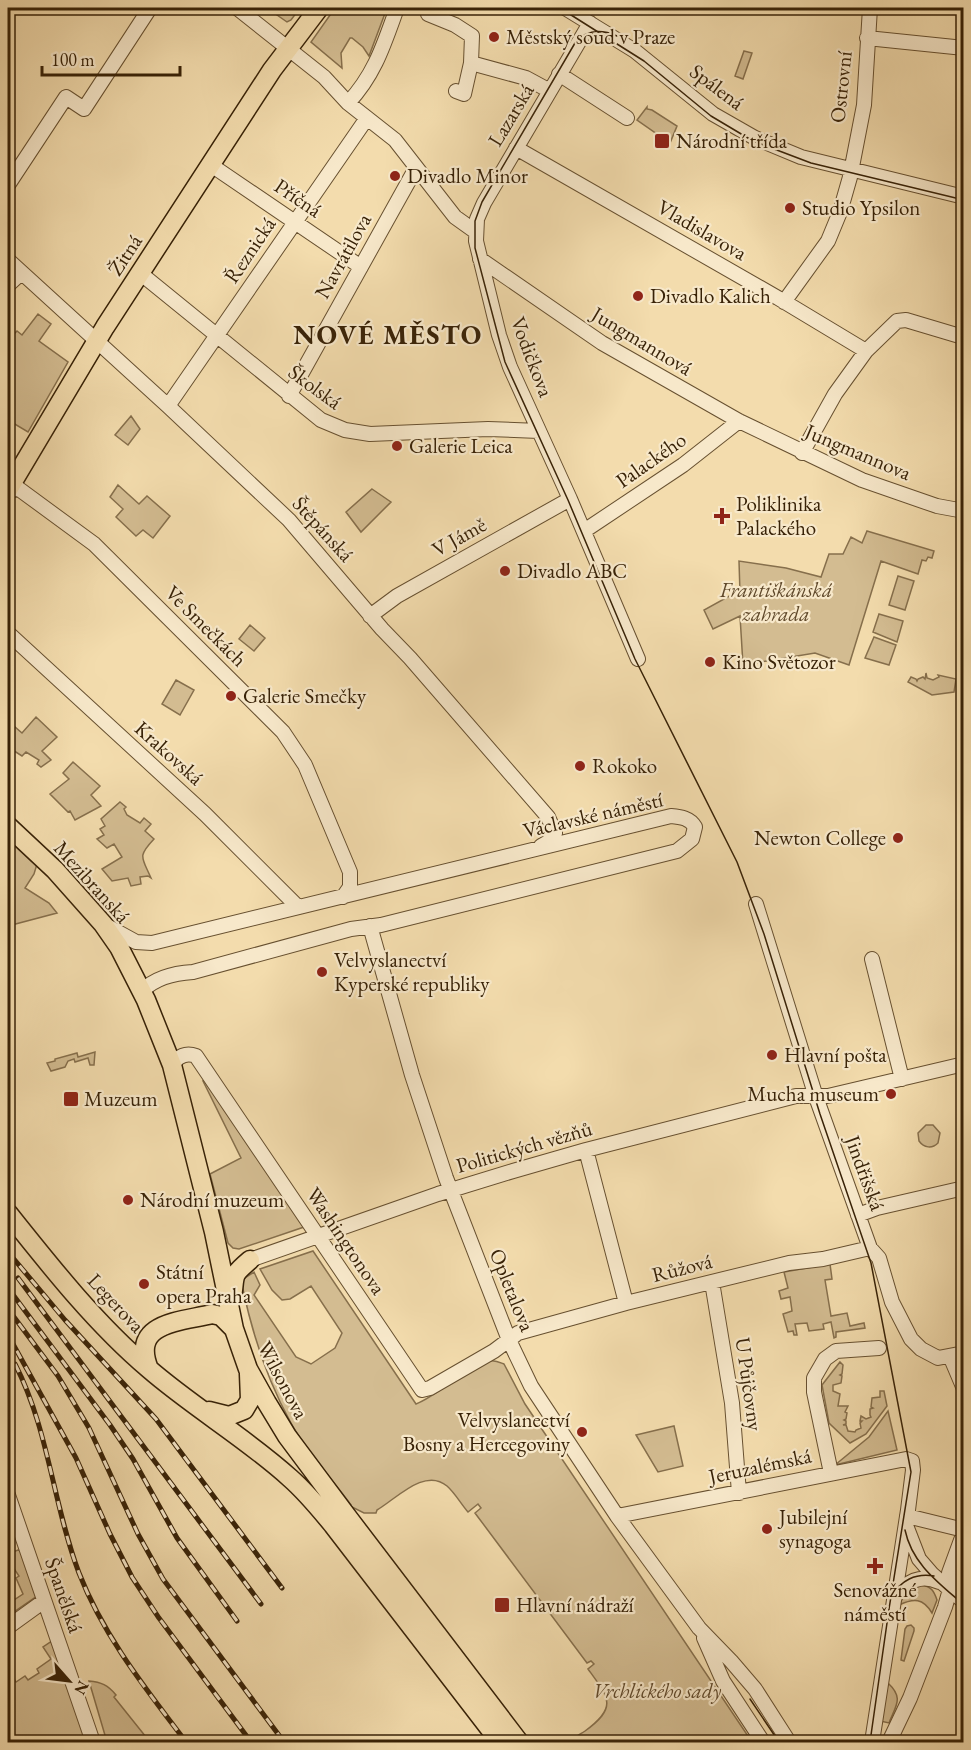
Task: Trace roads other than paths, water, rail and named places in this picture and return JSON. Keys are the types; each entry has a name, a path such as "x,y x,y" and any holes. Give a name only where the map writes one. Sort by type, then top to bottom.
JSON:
{"main road":[{"name":"Žitná","path":"8,490 97,340 140,273 287,49 319,8"},
{"name":"Mezibranská","path":"8,826 55,870 103,924 119,947 138,983"},
{"name":"Wilsonova","path":"138,983 172,1065 214,1232 232,1323 248,1369 287,1436 519,1743"},
{"name":"Legerova","path":"8,1213 107,1329 149,1369 203,1410"},
{"path":"214,1232 225,1253 250,1260"},
{"path":"232,1323 233,1279 250,1260"},
{"path":"149,1369 145,1344 148,1336 156,1328 212,1314 221,1316 232,1323"},
{"path":"203,1410 229,1416 244,1410 250,1400 248,1369"},
{"path":"203,1410 291,1478 313,1501 496,1738"}],"street":[{"path":"8,184 66,97 84,109 150,8"},
{"path":"237,8 324,77 348,103 394,140 455,217 476,232"},
{"path":"348,103 377,63 397,8"},
{"name":"Spálená","path":"565,8 646,59 709,111 755,138 797,156 963,197"},
{"name":"Ostrovní","path":"784,302 828,241 840,212 864,105 870,8"},
{"path":"428,14 455,25 472,36 471,63 464,94 456,91"},
{"name":"Lazarská","path":"476,232 477,219 484,203 590,23"},
{"path":"867,38 963,48"},
{"path":"471,63 526,78 550,91"},
{"path":"559,74 627,118"},
{"name":"Řeznická","path":"168,406 367,118"},
{"name":"Vladislavova","path":"516,148 866,351"},
{"name":"Příčná","path":"211,165 360,267"},
{"name":"Navrátilova","path":"289,396 416,168"},
{"name":"Vodičkova","path":"476,232 480,259 499,335 510,367 570,499 638,659"},
{"name":"Jungmannová","path":"480,259 602,343 739,422"},
{"name":"Štěpánská","path":"8,260 289,520 370,616 548,817 555,829 554,836 542,846 531,850"},
{"path":"8,285 21,273"},
{"name":"Školská","path":"140,273 289,396 326,423 353,432 370,434 488,429 539,431"},
{"path":"802,453 831,400 866,351 897,321 906,320 963,337"},
{"name":"Jungmannova","path":"739,422 844,473 937,506 963,511"},
{"name":"Palackého","path":"584,531 683,465 739,422"},
{"name":"Ve Smečkách","path":"8,490 19,489 94,544 283,732 304,765 350,872 350,887 343,897"},
{"name":"V Jámě","path":"370,616 397,596 570,499"},
{"name":"Krakovská","path":"8,633 205,814 298,907"},
{"name":"Václavské náměstí","path":"103,924 136,942 152,943 671,816 689,820 696,829 688,843 677,850 351,929 193,972 175,973 148,986 138,983"},
{"name":"Jindřišská","path":"756,904 816,1097 870,1248 879,1258 892,1302 911,1339 921,1349 938,1358 957,1354"},
{"name":"Opletalova","path":"370,926 432,1138 450,1190 508,1340 531,1386 617,1516 699,1628 754,1689 789,1743"},
{"path":"872,959 902,1079"},
{"name":"Washingtonova","path":"172,1065 183,1055 196,1056 237,1113 422,1390 430,1388 494,1351 508,1340"},
{"name":"Politických vězňů","path":"250,1260 450,1190 586,1150 796,1096 816,1097 963,1064"},
{"path":"586,1150 627,1303"},
{"path":"858,1215 877,1208 963,1188"},
{"name":"Růžová","path":"508,1340 518,1333 627,1303 789,1263 823,1259 870,1248"},
{"name":"U Půjčovny","path":"712,1282 732,1403 739,1492"},
{"path":"831,1473 814,1392 814,1378 825,1359 836,1351 879,1348"},
{"path":"957,1354 963,1389"},
{"name":"Jeruzalémská","path":"617,1516 906,1459 912,1461 913,1470 907,1521"},
{"name":"Španělská","path":"8,1495 93,1743"},
{"path":"889,1743 910,1698 945,1607 949,1573 963,1531 907,1521"},
{"path":"907,1521 919,1559 963,1602"},
{"path":"872,1743 907,1521"},
{"path":"894,1598 909,1582 919,1578 934,1580 948,1589"},
{"path":"8,1627 44,1602"},
{"name":"Opletalova","path":"699,1628 723,1681 763,1743"}],"tram line":[{"path":"560,8 644,61 711,116 753,141 811,163 964,200"},
{"path":"617,36 605,32 594,32 584,35 575,43 482,202 475,221 475,248 505,362 568,500 635,659 737,862 764,934 820,1114 871,1263 911,1472 870,1742"},
{"path":"905,1530 920,1563 936,1581 964,1605"},
{"path":"892,1597 899,1586 909,1579 927,1575 934,1576"},
{"path":"750,1699 779,1742"}],"railway":[{"path":"8,1252 65,1320 156,1419 282,1588"},
{"path":"18,1278 261,1604"},
{"path":"8,1288 110,1425 133,1459 177,1538 237,1621"},
{"path":"8,1309 58,1376 89,1428 138,1534 163,1579 284,1742"},
{"path":"8,1335 76,1458 132,1577 159,1618 251,1742"},
{"path":"15,1364 36,1415 70,1547 89,1596 113,1641 186,1742"}],"place":[{"name":"Městský soud v Praze","path":"494,37"},
{"name":"Národní třída","path":"662,141"},
{"name":"Divadlo Minor","path":"395,176"},
{"name":"Studio Ypsilon","path":"790,208"},
{"name":"Divadlo Kalich","path":"638,296"},
{"name":"Galerie Leica","path":"397,446"},
{"name":"Poliklinika Palackého","path":"722,516"},
{"name":"Divadlo ABC","path":"505,571"},
{"name":"Kino Světozor","path":"710,662"},
{"name":"Galerie Smečky","path":"231,696"},
{"name":"Rokoko","path":"580,766"},
{"name":"Newton College","path":"898,838"},
{"name":"Velvyslanectví Kyperské republiky","path":"322,972"},
{"name":"Hlavní pošta","path":"772,1055"},
{"name":"Mucha museum","path":"891,1094"},
{"name":"Muzeum","path":"71,1099"},
{"name":"Národní muzeum","path":"128,1200"},
{"name":"Státní opera Praha","path":"144,1284"},
{"name":"Velvyslanectví Bosny a Hercegoviny","path":"582,1432"},
{"name":"Jubilejní synagoga","path":"767,1529"},
{"name":"Senovážné náměstí","path":"875,1566"},
{"name":"Hlavní nádraží","path":"502,1605"}],"district":[{"name":"NOVÉ MĚSTO","path":"388,335"}],"park label":[{"name":"Františkánská zahrada","path":"776,602"},
{"name":"Vrchlického sady","path":"657,1691"}]}
